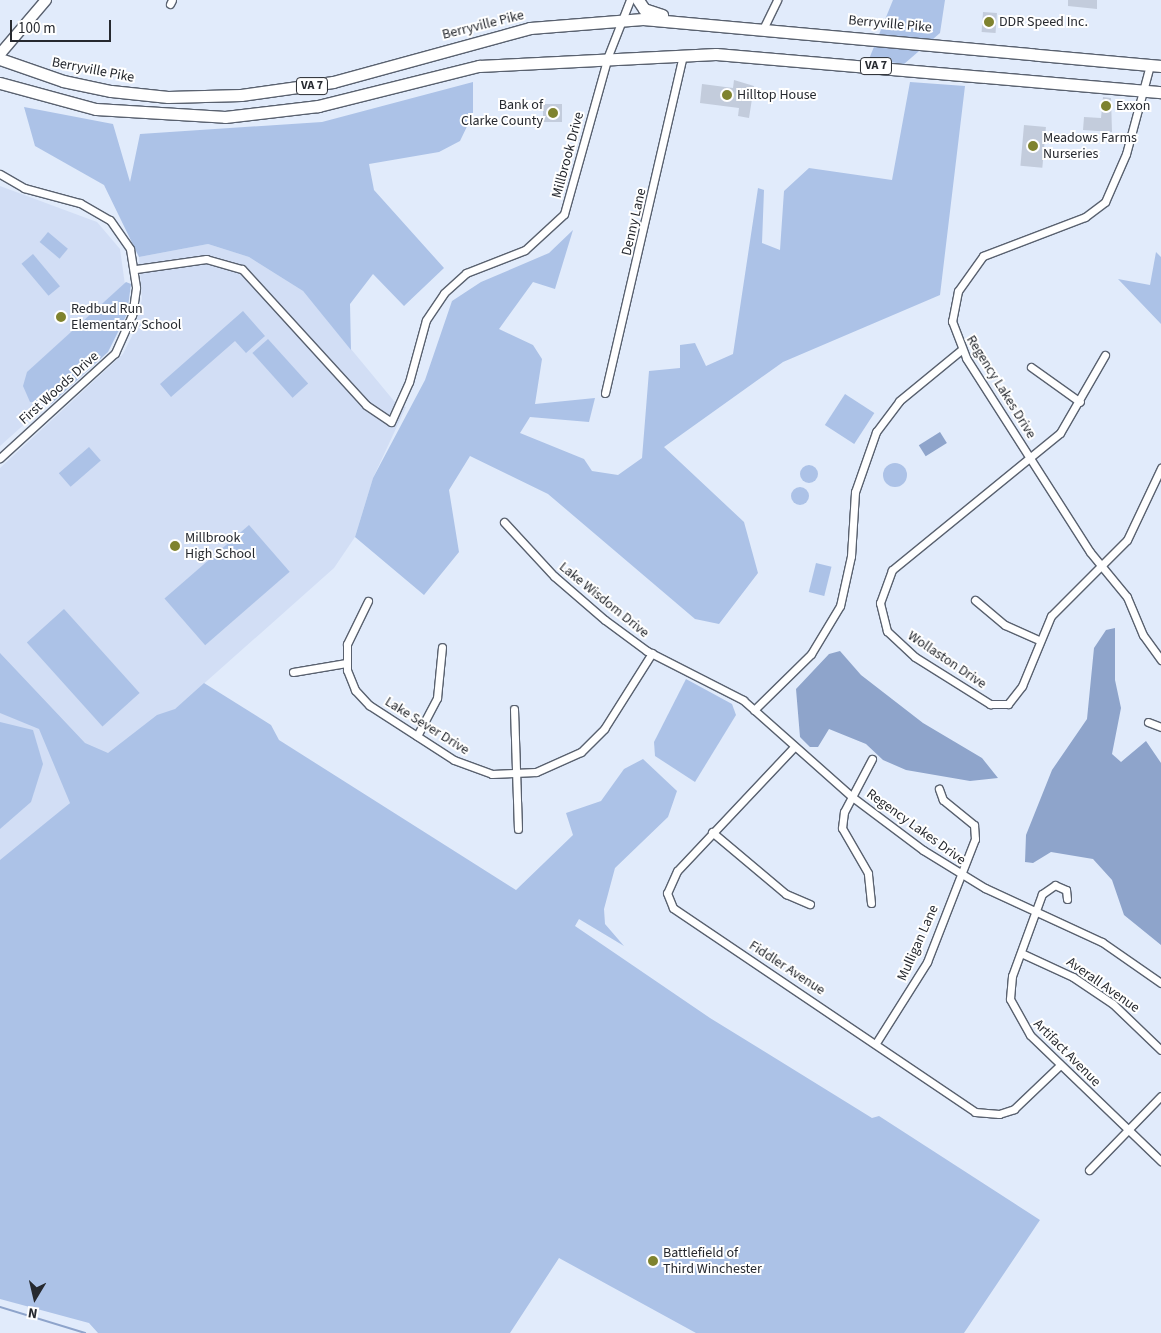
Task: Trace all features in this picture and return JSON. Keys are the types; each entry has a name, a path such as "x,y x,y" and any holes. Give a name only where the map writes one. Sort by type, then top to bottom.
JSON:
{"highway":[{"path":"638,0 648,11 693,21"},
{"name":"Berryville Pike","path":"0,59 56,79 111,91 234,96 333,82 530,28 622,19 693,21 764,27 1156,65"},
{"name":"VA 7","path":"0,84 96,109 225,117 318,106 479,66 608,56 683,55 797,58 1161,92"}],"main road":[{"path":"0,54 46,0"}],"street":[{"name":"Millbrook Drive","path":"136,268 206,259 242,268 366,405 391,422 409,382 426,320 444,293 466,273 525,250 564,214 608,56 630,0"},
{"path":"764,27 777,0"},
{"name":"Denny Lane","path":"605,393 683,55"},
{"name":"Regency Lakes Drive","path":"1156,65 1144,91 1113,189 1101,207 989,252 968,272 952,312 961,350 1100,565 1127,597 1143,635 1161,660"},
{"name":"First Woods Drive","path":"0,174 24,188 80,203 104,215 124,239 136,268 132,315 115,353 0,458"},
{"path":"754,710 818,644 845,590 854,492 868,447 899,401 961,350"},
{"path":"1030,458 1060,433 1080,402 1105,355"},
{"path":"1031,367 1080,402"},
{"name":"Wollaston Drive","path":"1030,458 892,570 882,592 881,612 887,631 904,649 997,706 1017,696 1038,640 1060,604 1128,540 1161,468"},
{"name":"Lake Wisdom Drive","path":"504,522 573,593 652,653 722,685 754,710"},
{"path":"975,600 1005,625 1038,640"},
{"path":"293,672 346,663 349,636 368,601"},
{"path":"417,736 437,698 442,647"},
{"name":"Lake Sever Drive","path":"346,663 362,698 417,736 470,767 516,774 559,764 590,744 652,653"},
{"path":"514,709 518,829"},
{"name":"Regency Lakes Drive","path":"754,710 851,796 960,875 1102,942 1161,983"},
{"path":"1148,722 1161,727"},
{"name":"Fiddler Avenue","path":"794,747 712,832 672,879 667,893 673,908 876,1043 975,1112 987,1115 1014,1109 1059,1066"},
{"path":"870,903 868,873 842,828 851,796 872,760"},
{"name":"Mulligan Lane","path":"876,1043 918,979 975,839 974,825 943,800 940,789"},
{"path":"712,832 786,894 810,904"},
{"name":"Artifact Avenue","path":"1067,899 1066,890 1055,885 1042,894 1021,953 1010,999 1018,1020 1059,1066 1161,1161"},
{"name":"Averall Avenue","path":"1021,953 1073,977 1113,1004 1161,1050"},
{"path":"1089,1170 1130,1132 1161,1096"}],"shaded area":[{"path":"893,0 945,0 940,33 904,64 869,59"},
{"path":"473,82 473,114 460,141 439,152 369,164 374,190 444,268 404,306 373,274 350,304 351,350 303,291 249,257 208,244 139,257 104,185 35,146 24,107 113,124 130,182 140,134 322,122"},
{"path":"910,82 965,86 940,295 783,362 664,447 744,522 758,573 719,624 695,619 548,494 470,456 449,490 459,552 424,595 355,537 373,478 425,380 452,301 481,282 549,253 573,230 555,289 533,282 499,329 533,345 542,359 535,404 595,398 589,422 530,417 520,433 584,459 592,471 618,475 642,458 649,371 680,368 680,345 695,343 706,366 733,354 758,188 764,190 762,243 780,250 784,191 809,168 892,180"},
{"name":"Redbud Run Elementary School","path":"0,186 97,222 120,249 126,292 94,362 0,446"},
{"path":"48,232 68,249 60,259 40,242"},
{"name":"Millbrook High School","path":"208,244 249,257 303,291 394,401 406,407 373,478 355,537 334,568 0,865 0,468 123,354 134,332 142,299 139,257"},
{"path":"1156,252 1161,257 1161,324 1118,279 1150,285"},
{"path":"33,254 60,286 49,296 22,264"},
{"path":"126,282 131,284 127,314 108,352 51,404 30,402 23,386 27,372"},
{"path":"243,311 265,336 246,353 235,341 171,397 160,384"},
{"path":"268,339 308,384 293,398 252,353"},
{"path":"845,394 874,413 854,444 825,425"},
{"path":"940,432 947,443 926,456 919,445"},
{"path":"89,447 101,461 71,487 59,473"},
{"path":"895,463 904,466 907,475 904,484 895,487 886,484 883,475 886,466"},
{"path":"809,465 815,468 818,474 815,480 809,483 803,480 800,474 803,468"},
{"path":"796,487 804,487 809,492 807,503 796,505 791,500 791,492"},
{"path":"249,525 290,572 205,645 164,598"},
{"path":"816,563 832,567 824,596 809,592"},
{"path":"64,609 140,693 102,726 27,642"},
{"path":"1115,628 1115,680 1121,708 1112,754 1121,762 1146,741 1161,763 1161,945 1124,915 1112,880 1093,859 1051,852 1033,863 1025,862 1026,835 1052,770 1087,719 1094,648 1106,630"},
{"path":"840,651 861,675 923,723 982,758 998,778 970,781 906,770 883,760 866,744 829,729 818,747 810,747 800,737 796,689 829,654"},
{"path":"0,653 85,743 108,753 157,715 175,709 204,683 271,725 279,740 516,890 573,835 566,813 601,801 624,769 643,759 677,791 668,817 615,868 604,909 605,924 624,946 579,919 575,926 710,1018 872,1118 879,1116 1040,1220 964,1333 696,1333 559,1258 510,1333 98,1333 89,1323 0,1299 0,860 70,803 39,729 0,713"},
{"path":"686,679 732,704 736,715 695,782 655,756 654,742"},
{"path":"0,722 33,730 43,764 31,802 0,829"}],"building":[{"path":"1068,0 1097,0 1097,9 1068,6"},
{"name":"DDR Speed Inc.","path":"983,12 997,13 996,33 982,32"},
{"name":"Hilltop House","path":"734,80 754,86 749,118 738,116 739,108 700,103 702,84 733,88"},
{"path":"1103,97 1111,98 1112,132 1083,130 1084,117 1101,118"},
{"name":"Bank of Clarke County","path":"543,104 562,104 562,122 543,122"},
{"name":"Meadows Farms Nurseries","path":"1024,125 1046,127 1042,168 1020,166"}],"waterway":[{"path":"0,1307 85,1333"}],"place":[{"name":"DDR Speed Inc.","path":"989,22"},
{"name":"Hilltop House","path":"727,95"},
{"name":"Exxon","path":"1106,106"},
{"name":"Bank of Clarke County","path":"553,113"},
{"name":"Meadows Farms Nurseries","path":"1033,146"},
{"name":"Redbud Run Elementary School","path":"61,317"},
{"name":"Millbrook High School","path":"175,546"},
{"name":"Battlefield of Third Winchester","path":"653,1261"}]}
